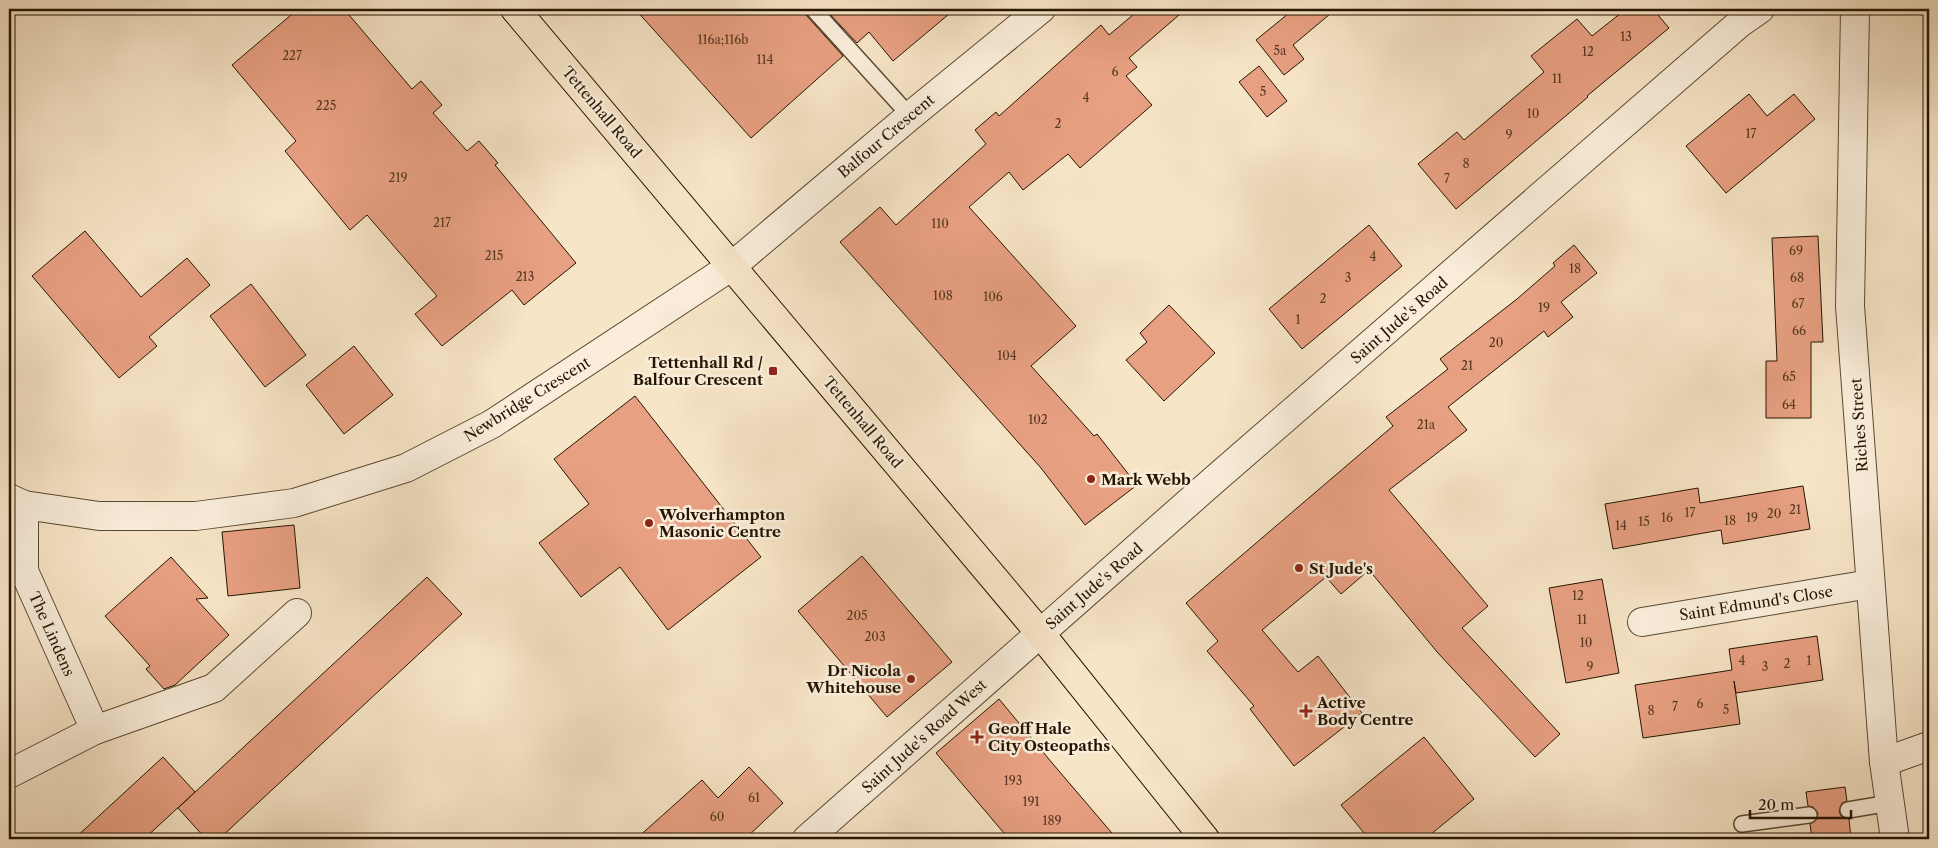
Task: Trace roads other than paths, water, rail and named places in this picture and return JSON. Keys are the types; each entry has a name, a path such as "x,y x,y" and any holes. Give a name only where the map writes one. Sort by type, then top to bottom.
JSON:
{"highway":[{"name":"Tettenhall Road","path":"515,9 1040,633 1205,839"}],"street":[{"name":"Balfour Crescent","path":"732,266 1040,9"},
{"name":"Saint Jude's Road","path":"1040,633 1740,23 1760,9"},
{"name":"Riches Street","path":"1855,9 1850,306 1884,762 1896,839"},
{"name":"Newbridge Crescent","path":"16,502 99,516 196,516 294,503 406,468 492,424 732,266"},
{"name":"The Lindens","path":"16,502 24,571 95,730"},
{"name":"Saint Edmund's Close","path":"1642,622 1870,584"},
{"path":"9,774 95,730 214,688 297,613"},
{"name":"Saint Jude's Road West","path":"807,839 1040,633"},
{"path":"1884,762 1929,746"}],"lane":[{"path":"813,9 910,116"},
{"path":"1848,810 1890,803"},
{"path":"1742,824 1809,815"}],"place":[{"name":"Tettenhall Rd / Balfour Crescent","path":"773,371"},
{"name":"Mark Webb","path":"1091,479"},
{"name":"Wolverhampton Masonic Centre","path":"649,523"},
{"name":"St Jude's","path":"1299,568"},
{"name":"Dr Nicola Whitehouse","path":"911,679"},
{"name":"Active Body Centre","path":"1306,711"},
{"name":"Geoff Hale City Osteopaths","path":"977,737"}]}
